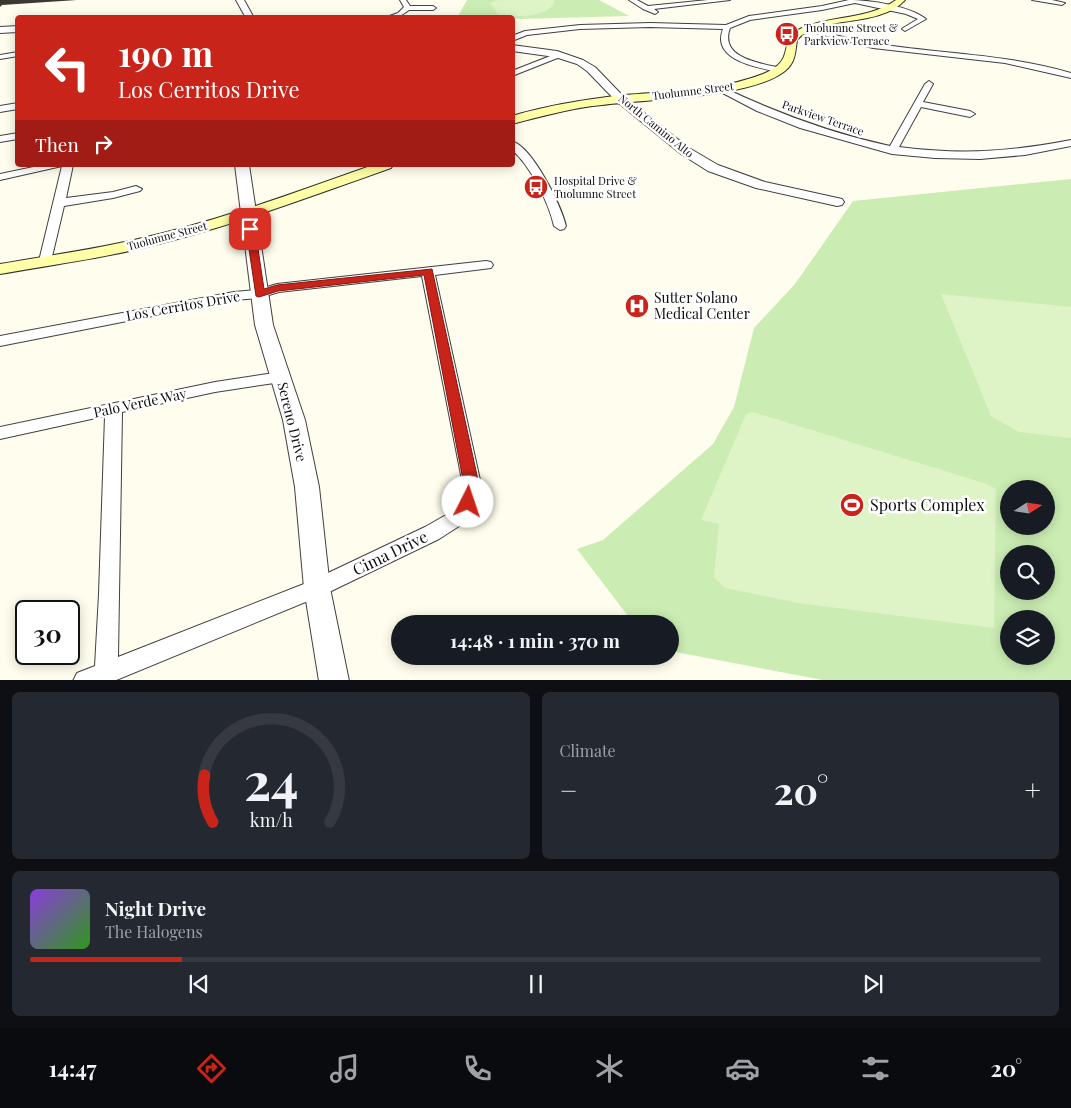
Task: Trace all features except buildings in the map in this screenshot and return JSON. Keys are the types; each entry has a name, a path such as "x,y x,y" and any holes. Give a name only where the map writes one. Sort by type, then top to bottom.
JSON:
{"main road":[{"path":"778,70 790,59 790,43 794,36 806,29 888,9 901,0"},
{"name":"Tuolumne Street","path":"515,119 557,107 719,89 747,83 778,70"},
{"name":"Tuolumne Street","path":"0,269 135,245 248,213 380,167"}],"street":[{"path":"240,0 248,15"},
{"path":"403,0 407,8"},
{"path":"632,0 659,15"},
{"path":"646,8 727,0"},
{"path":"515,38 525,33 546,29 674,25 727,27 749,18 822,8 853,0 916,14 923,19 905,29"},
{"path":"1036,0 1062,3"},
{"path":"396,15 407,8 433,8"},
{"path":"666,18 674,25"},
{"path":"727,27 722,40 723,45 730,52 745,61 778,70"},
{"path":"0,30 15,29"},
{"path":"806,29 863,44 893,49 1010,57 1071,76"},
{"name":"North Camino Alto","path":"515,48 561,56 580,62 591,69 620,99 694,157 714,168 761,185 837,202"},
{"path":"0,57 15,54"},
{"path":"515,73 561,56"},
{"path":"892,151 929,84"},
{"name":"Parkview Terrace","path":"719,89 751,105 840,139 892,151 956,156 990,155 1054,148 1071,143"},
{"path":"919,104 970,114"},
{"path":"0,109 15,106"},
{"path":"0,139 15,136"},
{"path":"515,147 527,157 557,214 560,226"},
{"path":"0,177 48,167"},
{"path":"45,261 67,167"},
{"name":"Sereno Drive","path":"242,167 264,325 294,420 307,487 317,588 334,680"},
{"path":"58,203 113,195 136,189"},
{"name":"Los Cerritos Drive","path":"0,341 234,296 259,294 277,288 486,265"},
{"name":"Cima Drive","path":"85,680 317,588 432,533 460,516 468,502 470,480 428,272"},
{"name":"Palo Verde Way","path":"0,433 215,387 281,377"},
{"path":"106,672 110,594 114,409"}],"green space":[{"path":"467,0 599,0 629,16 521,19 515,18 515,15 459,15"},
{"path":"498,0 554,0 555,2 551,7 538,14 515,16 499,15 490,3"},
{"path":"1071,179 1071,680 823,680 679,653 679,615 627,615 577,549 603,540 713,444 734,407 754,328 795,284 853,201"},
{"path":"941,294 1071,307 1071,438 1019,432 991,416"},
{"name":"Sports Complex","path":"753,412 984,483 996,489 994,628 798,603 725,588 714,577 719,524 701,520 746,414"}],"place":[{"name":"Tuolumne Street & Parkview Terrace","path":"787,34"},
{"name":"Hospital Drive & Tuolumne Street","path":"536,187"},
{"name":"Sutter Solano Medical Center","path":"637,306"},
{"name":"Sports Complex","path":"852,505"}],"route":[{"path":"250,229 259,294 277,288 428,272 470,480 468,502"}]}
